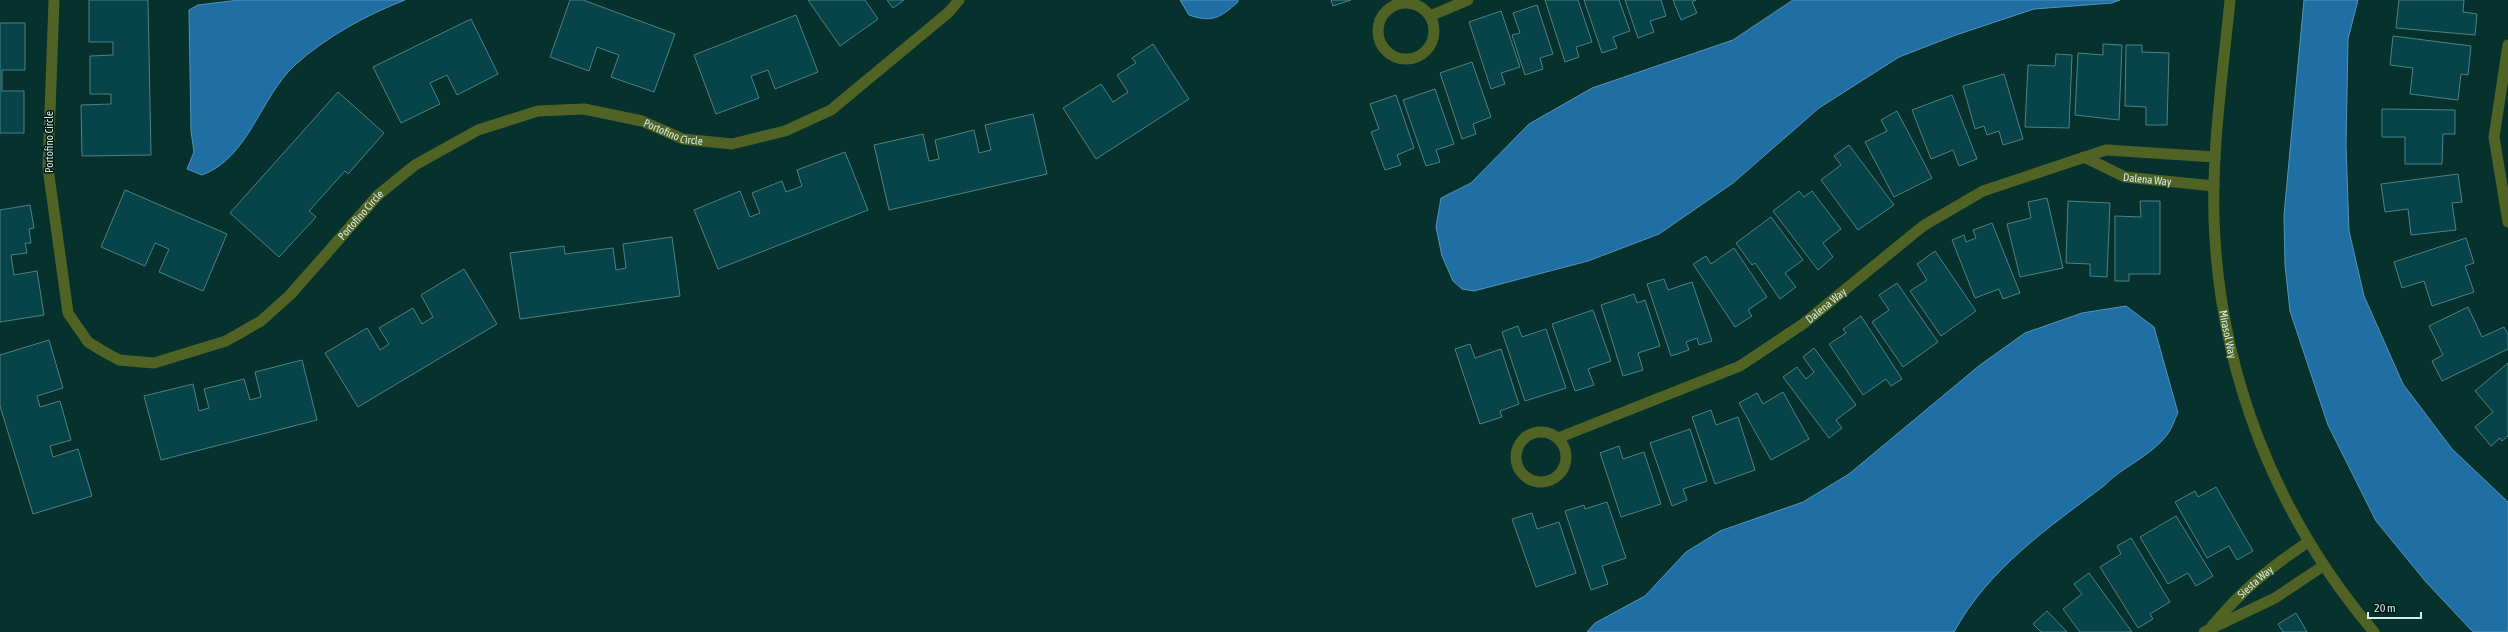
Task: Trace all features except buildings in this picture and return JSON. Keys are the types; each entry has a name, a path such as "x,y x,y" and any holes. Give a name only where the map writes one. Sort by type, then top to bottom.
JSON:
{"street":[{"name":"Portofino Circle","path":"54,0 48,168 68,313 88,342 101,350 119,360 154,363 226,340 261,321 290,295 378,195 415,165 478,130 538,111 584,109 642,121 682,140 732,144 785,131 831,110 937,22 959,0"},
{"path":"1430,16 1468,0"},
{"name":"Mirasol Way","path":"2230,0 2215,157 2214,186 2216,262 2222,307 2236,374 2261,449 2284,500 2323,566 2374,632"},
{"path":"1405,3 1423,8 1430,16 1434,32 1432,41 1422,55 1409,59 1396,58 1383,46 1379,38 1378,28 1387,10 1405,3"},
{"path":"2508,45 2494,137 2508,222"},
{"name":"Dalena Way","path":"1558,438 1740,366 1803,324 1923,226 1983,191 2106,150 2215,157"},
{"name":"Dalena Way","path":"2084,157 2125,177 2214,186"},
{"path":"1542,432 1558,438 1566,452 1564,468 1560,474 1546,482 1538,482 1524,476 1519,469 1516,456 1520,444 1526,437 1542,432"},
{"name":"Siesta Way","path":"2207,631 2234,600 2262,574 2308,542"},
{"name":"Siesta Way","path":"2207,631 2275,598 2323,566"}],"water":[{"path":"239,0 405,0 361,20 333,36 295,65 272,93 243,141 218,167 202,175 187,169 194,152 191,131 189,10 198,5"},
{"path":"1180,0 1238,0 1238,2 1226,12 1215,18 1204,19 1189,15"},
{"path":"1793,0 2120,0 2112,3 2034,9 1956,35 1899,57 1819,108 1733,183 1659,234 1588,261 1474,291 1462,289 1453,281 1442,256 1436,227 1441,198 1471,183 1529,124 1592,88 1733,40"},
{"path":"2304,0 2358,0 2348,39 2346,145 2349,231 2364,296 2403,384 2452,449 2508,502 2508,632 2473,632 2426,582 2376,521 2328,425 2290,311 2285,265 2284,215"},
{"path":"2126,306 2154,327 2178,413 2170,430 2160,443 2153,449 2112,478 2021,551 1984,588 1968,609 1954,632 1587,632 1595,623 1645,596 1686,552 1720,531 1803,502 1849,474 1980,365 2025,333 2082,313"}]}
